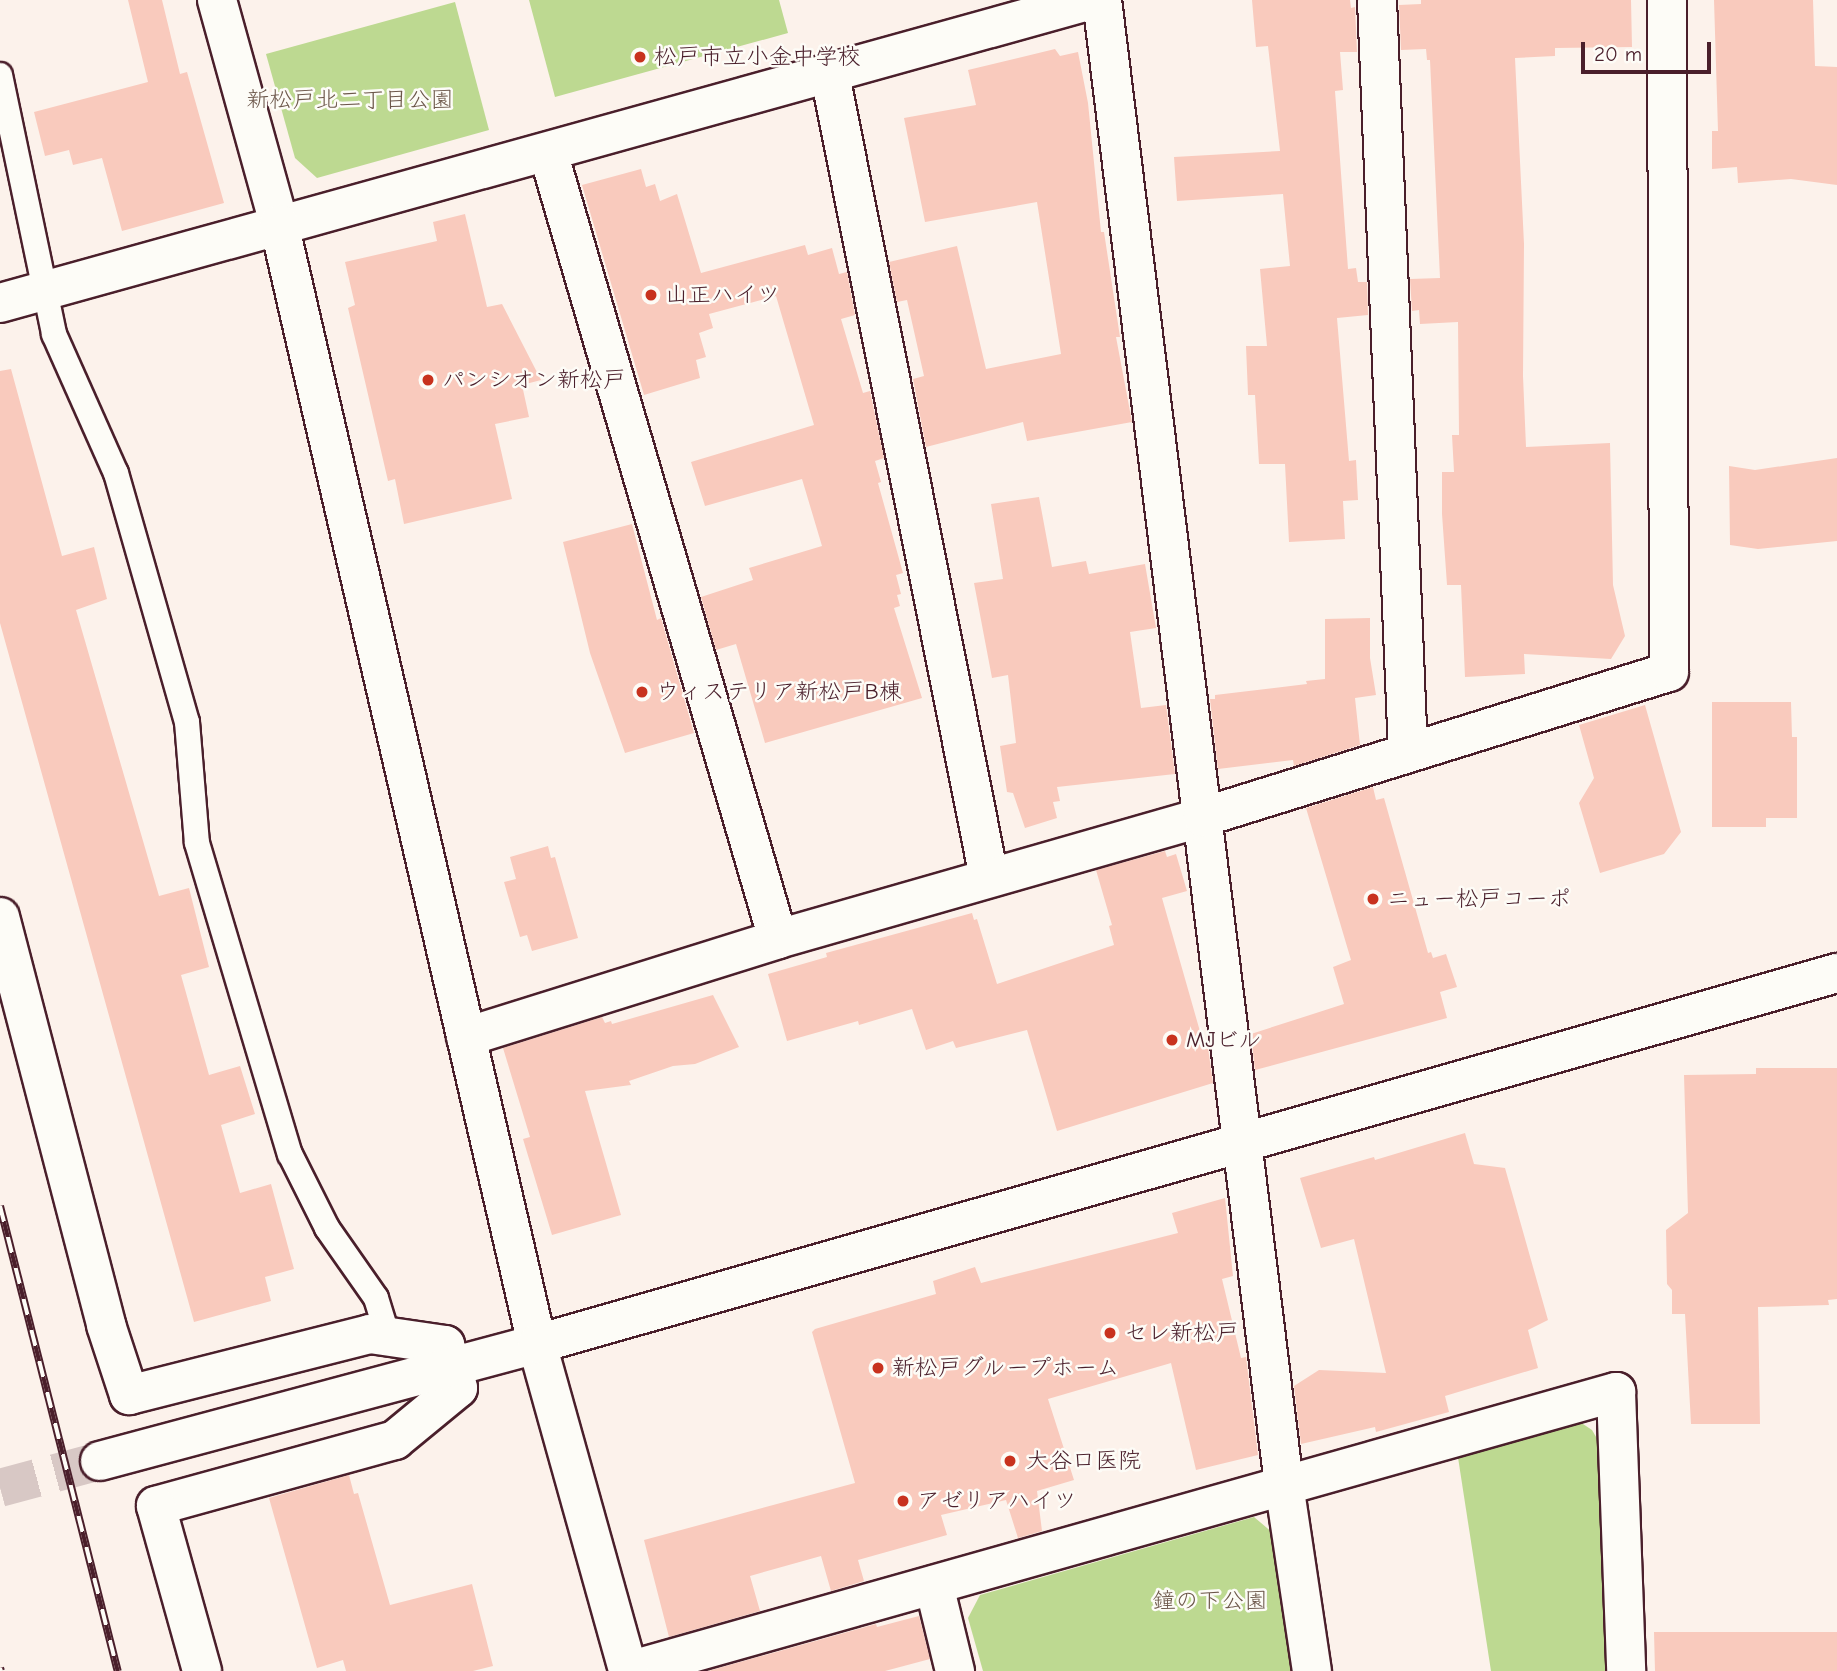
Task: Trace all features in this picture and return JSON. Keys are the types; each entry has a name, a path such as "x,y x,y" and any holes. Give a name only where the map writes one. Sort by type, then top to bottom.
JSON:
{"street":[{"path":"217,0 279,224 537,1344 628,1671 1616,1392 1626,1671"},
{"path":"0,303 279,224 830,75 1092,0"},
{"path":"1102,0 1284,1484 1312,1671"},
{"path":"1377,0 1408,752"},
{"path":"466,1037 778,939 1203,817 1669,672 1667,0"},
{"path":"830,75 989,877"},
{"path":"548,152 778,939"},
{"path":"0,917 106,1325 129,1395 351,1336 370,1334 445,1345 458,1388 395,1440 156,1506 202,1671"},
{"path":"100,1461 537,1344 1837,973"},
{"path":"934,1585 955,1671"}],"lane":[{"path":"0,75 54,334 116,473 187,722 197,843 290,1154 327,1228 376,1298 388,1337"}],"green space":[{"name":"松戸市立小金中学校","path":"529,0 779,0 788,33 555,97"},
{"name":"新松戸北二丁目公園","path":"455,2 489,130 317,178 295,158 266,54"},
{"path":"1563,1421 1580,1422 1592,1430 1603,1449 1608,1671 1491,1671 1457,1451"},
{"name":"鐘の下公園","path":"1254,1517 1273,1533 1295,1671 983,1671 968,1618 980,1595"}],"building":[{"path":"128,0 162,0 180,74 187,72 224,203 122,231 102,158 73,165 69,150 45,156 34,112 148,82"},
{"path":"1252,0 1350,0 1351,8 1355,7 1357,52 1340,52 1343,90 1335,91 1348,269 1356,268 1358,282 1367,282 1368,315 1337,318 1349,461 1356,460 1358,500 1343,501 1345,539 1289,542 1285,464 1259,464 1255,395 1248,395 1246,346 1267,346 1260,269 1290,266 1283,194 1177,201 1174,157 1280,151 1268,46 1256,47"},
{"path":"1421,0 1631,0 1632,47 1555,48 1555,56 1515,58 1524,244 1523,376 1526,447 1610,443 1613,585 1625,636 1611,659 1524,654 1525,674 1465,677 1461,585 1447,585 1442,514 1442,472 1454,472 1452,435 1459,435 1458,322 1420,324 1419,310 1412,311 1410,279 1440,278 1430,60 1427,60 1426,49 1401,50 1399,5 1421,4"},
{"path":"1714,0 1813,0 1815,66 1837,67 1837,185 1791,179 1738,183 1737,167 1712,169 1712,131 1718,131"},
{"path":"1055,49 1060,56 1078,52 1088,103 1101,232 1104,232 1120,337 1116,337 1132,422 1027,441 1023,422 926,447 913,379 924,376 907,300 897,302 889,262 957,246 986,369 1061,354 1037,202 925,222 904,118 976,105 968,70"},
{"path":"641,169 646,187 655,184 660,201 677,194 701,273 805,245 808,255 832,248 839,274 847,272 855,315 841,319 863,393 870,391 884,458 875,461 881,482 878,483 903,573 896,575 901,594 897,595 900,606 894,608 922,698 765,743 736,644 716,650 701,597 753,580 749,568 822,546 802,479 705,506 691,462 814,425 776,296 709,314 713,328 699,333 706,357 696,360 700,378 644,395 582,185"},
{"name":"パンシオン新松戸","path":"465,214 487,307 502,304 541,380 522,385 529,417 495,424 512,499 404,524 395,479 388,481 348,308 355,305 345,262 437,241 433,222"},
{"path":"11,369 62,556 94,547 107,599 76,610 159,896 189,888 209,967 181,975 209,1075 240,1066 255,1114 221,1125 240,1193 271,1184 294,1269 265,1277 271,1301 194,1322 0,623 0,371"},
{"path":"1837,458 1837,541 1758,549 1730,545 1729,466 1755,470"},
{"path":"1039,497 1052,567 1086,561 1089,574 1145,564 1156,628 1130,632 1141,708 1166,705 1175,774 1057,787 1060,801 1053,802 1057,818 1025,828 1013,793 1007,792 1000,746 1016,743 1008,675 992,678 974,583 1003,579 991,504"},
{"path":"632,524 657,620 661,618 694,733 625,753 590,653 563,542"},
{"path":"1370,618 1370,658 1376,695 1355,698 1360,745 1294,766 1293,760 1218,769 1210,699 1215,699 1215,695 1307,684 1306,681 1325,679 1325,619"},
{"path":"1712,702 1791,702 1792,737 1797,737 1797,818 1766,818 1766,827 1712,827"},
{"path":"1645,705 1681,832 1664,854 1600,873 1579,803 1594,778 1579,725"},
{"name":"ニュー松戸コーポ","path":"1373,787 1376,800 1384,798 1428,953 1431,952 1433,958 1446,954 1457,987 1440,992 1447,1018 1255,1070 1251,1034 1344,1004 1333,967 1351,960 1306,808"},
{"path":"548,846 551,858 555,857 578,938 532,951 527,935 520,937 504,882 516,879 510,857"},
{"path":"1165,851 1167,857 1176,854 1187,891 1162,898 1205,1049 1208,1048 1213,1083 1057,1131 1027,1030 956,1048 953,1041 926,1050 912,1009 859,1025 858,1021 787,1041 768,974 827,957 826,953 972,913 974,920 977,919 997,984 1114,945 1109,926 1112,925 1096,870"},
{"path":"713,995 739,1047 695,1064 673,1066 629,1081 631,1085 585,1091 621,1215 552,1235 523,1139 530,1137 503,1048 602,1017 605,1023 611,1021 612,1024"},
{"path":"1756,1068 1837,1068 1837,1299 1828,1300 1829,1305 1758,1307 1760,1424 1691,1424 1685,1314 1672,1314 1672,1290 1667,1284 1666,1230 1688,1213 1684,1075 1756,1074"},
{"path":"1465,1133 1474,1164 1505,1168 1548,1320 1528,1330 1538,1368 1445,1396 1449,1412 1376,1432 1375,1427 1301,1444 1294,1386 1319,1370 1386,1373 1354,1239 1321,1248 1300,1178 1374,1157 1375,1160"},
{"path":"1225,1198 1233,1276 1222,1279 1241,1358 1246,1357 1258,1455 1196,1470 1171,1363 1048,1399 1074,1480 1037,1491 1042,1531 1018,1538 1006,1500 941,1515 947,1535 858,1560 864,1581 831,1591 821,1556 750,1576 760,1611 669,1637 644,1540 855,1483 812,1332 815,1329 936,1294 933,1281 975,1267 981,1283 1178,1233 1172,1213"},
{"path":"349,1475 354,1494 358,1493 390,1605 472,1584 493,1666 473,1671 346,1671 343,1660 317,1668 269,1498"},
{"path":"919,1616 930,1659 885,1671 708,1671 876,1624 877,1627"},
{"path":"1654,1632 1837,1632 1837,1671 1655,1671"}],"tunnel":[{"path":"0,1488 100,1461"}],"railway":[{"path":"0,1206 118,1671"}],"place":[{"name":"松戸市立小金中学校","path":"640,57"},
{"name":"山正ハイツ","path":"651,295"},
{"name":"パンシオン新松戸","path":"428,380"},
{"name":"ウィステリア新松戸B棟","path":"642,692"},
{"name":"ニュー松戸コーポ","path":"1373,899"},
{"name":"MJビル","path":"1172,1040"},
{"name":"セレ新松戸","path":"1110,1333"},
{"name":"新松戸グループホーム","path":"878,1368"},
{"name":"大谷口医院","path":"1010,1461"},
{"name":"アゼリアハイツ","path":"903,1501"}]}
